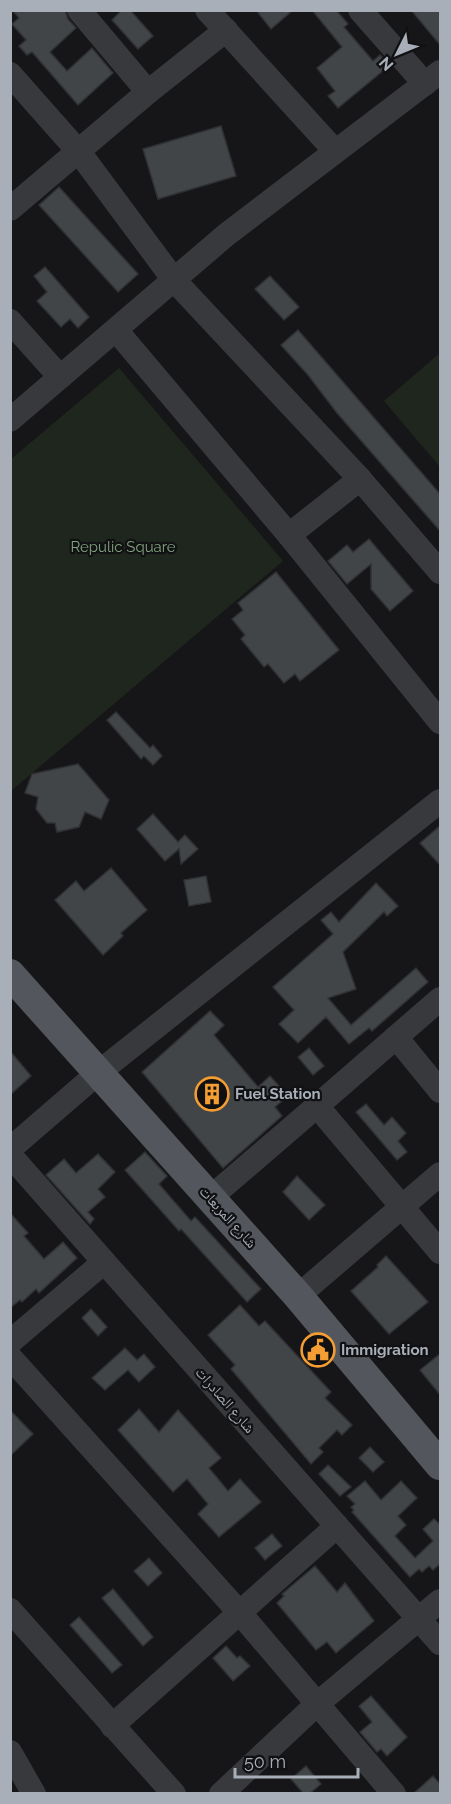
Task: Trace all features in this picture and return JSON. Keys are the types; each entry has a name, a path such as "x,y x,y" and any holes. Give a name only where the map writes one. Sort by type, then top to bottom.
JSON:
{"main road":[{"name":"شارع المربعات","path":"10,974 211,1197 441,1464"}],"street":[{"path":"79,10 148,92"},
{"path":"207,10 335,152"},
{"path":"10,420 226,235 433,78 360,10"},
{"path":"10,209 79,153 148,92 226,30"},
{"path":"10,74 79,153 174,280 360,479 441,572"},
{"path":"10,321 60,377"},
{"path":"116,330 441,722"},
{"path":"289,536 360,479"},
{"path":"10,1149 98,1073 441,801"},
{"path":"211,1197 441,999"},
{"path":"396,1037 441,1091"},
{"path":"317,1106 441,1252"},
{"name":"شارع الصادرات","path":"10,1155 441,1643"},
{"path":"298,1296 441,1174"},
{"path":"10,1342 104,1262"},
{"path":"10,1357 239,1612 394,1794"},
{"path":"112,1726 337,1526"},
{"path":"221,1794 317,1704 441,1601"},
{"path":"10,1610 174,1794"},
{"path":"10,1752 34,1794"}],"green space":[{"path":"440,353 440,467 384,401"},
{"name":"Repulic Square","path":"119,368 283,561 11,791 11,459"}],"building":[{"path":"12,10 65,10 68,19 76,28 50,52 67,71 92,48 113,73 78,105 32,52 27,55 19,46 26,40 12,24 19,18"},
{"path":"122,10 130,10 153,36 138,49 112,20"},
{"path":"256,10 293,10 271,29"},
{"path":"312,10 336,10 348,24 344,27 373,61 380,55 390,65 338,108 328,96 335,91 317,68 342,47"},
{"path":"411,10 441,10 441,46"},
{"path":"221,126 236,176 158,199 143,149"},
{"path":"59,187 138,274 118,292 39,205"},
{"path":"45,267 89,317 78,328 70,319 61,327 37,301 47,292 34,276"},
{"path":"270,276 299,307 284,320 255,289"},
{"path":"298,330 440,494 441,532 281,345"},
{"path":"369,539 413,591 390,611 371,589 371,564 347,584 328,561 347,545 353,552"},
{"path":"276,572 339,650 300,681 295,674 284,683 268,664 264,667 241,639 245,635 232,619 243,610 238,603"},
{"path":"116,712 150,748 153,745 162,756 153,765 144,756 141,759 107,720"},
{"path":"78,764 109,800 101,819 85,812 79,827 57,832 55,823 47,823 36,809 38,797 25,793 32,774"},
{"path":"153,814 178,842 185,835 198,849 181,864 179,849 165,861 137,829"},
{"path":"441,825 441,866 420,843"},
{"path":"111,868 147,910 121,933 123,936 103,955 55,900 76,881 84,891"},
{"path":"206,876 211,902 189,906 184,880"},
{"path":"376,883 398,906 387,916 384,912 343,952 356,989 328,998 351,1025 416,968 428,982 372,1031 369,1028 349,1044 326,1017 298,1043 279,1024 294,1010 273,987 333,934 321,920 331,912 339,922"},
{"name":"Fuel Station","path":"210,1011 224,1025 214,1035 258,1087 270,1076 288,1096 275,1107 282,1116 223,1168 142,1072"},
{"path":"309,1048 324,1066 313,1075 298,1057"},
{"path":"10,1051 31,1076 10,1095"},
{"path":"366,1104 384,1125 392,1117 406,1133 398,1141 407,1152 397,1160 356,1112"},
{"path":"145,1152 167,1176 159,1184 191,1221 195,1217 261,1289 247,1302 125,1170"},
{"path":"98,1154 115,1172 98,1189 105,1197 88,1212 94,1219 90,1224 46,1175 64,1159 76,1173"},
{"path":"297,1176 325,1205 309,1220 283,1192"},
{"path":"10,1213 28,1233 24,1236 44,1259 63,1242 77,1258 39,1293 36,1289 22,1302 20,1300 10,1308"},
{"path":"386,1256 428,1302 389,1334 351,1291 378,1267 377,1265"},
{"path":"240,1305 259,1326 265,1321 331,1392 325,1398 352,1425 342,1435 337,1430 319,1448 323,1452 311,1464 231,1369 235,1365 208,1335"},
{"path":"91,1309 107,1327 98,1336 82,1318"},
{"path":"125,1348 137,1360 144,1354 155,1367 139,1382 128,1370 105,1390 92,1378"},
{"path":"441,1353 441,1396 420,1370"},
{"path":"139,1409 159,1432 178,1410 221,1458 209,1468 228,1491 240,1479 261,1502 219,1537 198,1514 208,1504 187,1479 173,1492 118,1430"},
{"path":"10,1410 33,1434 10,1456"},
{"path":"370,1447 384,1462 373,1472 359,1458"},
{"path":"328,1465 351,1487 340,1496 319,1474"},
{"path":"365,1481 381,1500 401,1481 417,1498 398,1516 406,1525 395,1536 415,1558 433,1541 423,1529 434,1519 441,1525 441,1563 433,1570 429,1566 422,1572 419,1569 410,1577 352,1512 354,1510 351,1507 355,1504 347,1496"},
{"path":"272,1534 282,1546 265,1560 255,1548"},
{"path":"149,1558 162,1573 148,1586 134,1571"},
{"path":"315,1566 337,1592 345,1583 374,1621 336,1653 327,1642 316,1650 277,1603 284,1596 282,1594"},
{"path":"113,1589 153,1637 143,1646 102,1598"},
{"path":"79,1617 122,1665 112,1673 70,1625"},
{"path":"226,1646 237,1658 240,1656 250,1666 233,1681 213,1658"},
{"path":"371,1696 407,1737 387,1756 381,1749 377,1752 360,1732 372,1722 359,1706"},
{"path":"306,1766 321,1784 309,1794 304,1794 291,1779"},
{"path":"433,1776 441,1785 441,1794 413,1794"}],"place":[{"name":"Fuel Station","path":"212,1094"},
{"name":"Immigration","path":"318,1350"}]}
